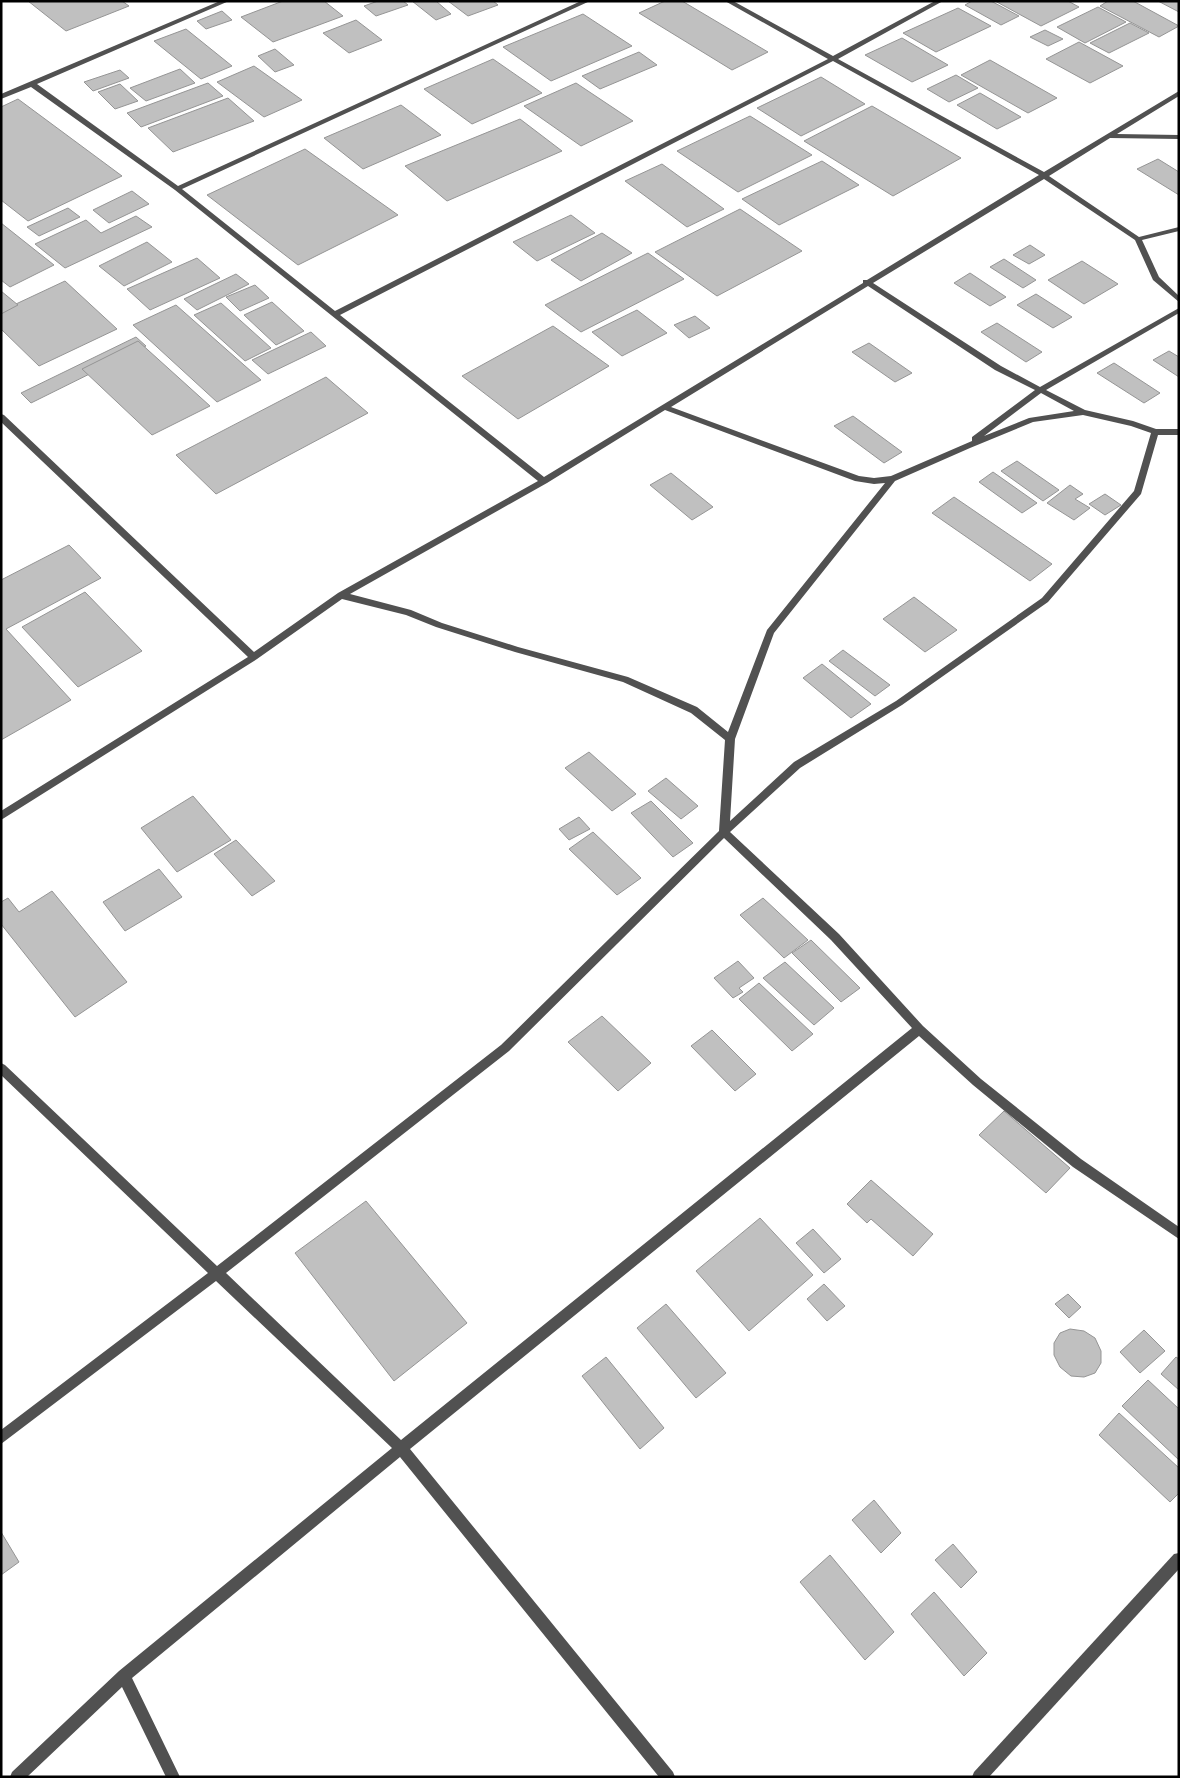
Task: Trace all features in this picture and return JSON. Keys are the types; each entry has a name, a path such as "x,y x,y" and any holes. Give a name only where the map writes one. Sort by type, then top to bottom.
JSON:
{"street":[{"path":"1,97 226,1"},
{"path":"177,189 587,1"},
{"path":"728,1 1042,174 1138,239 1156,278 1179,300"},
{"path":"335,314 834,58 940,1"},
{"path":"32,84 177,189 544,480"},
{"path":"1,816 254,656 341,595 544,480 1042,174 1179,93"},
{"path":"1107,136 1179,137"},
{"path":"1138,239 1179,229"},
{"path":"866,282 998,368 1083,412 1133,424 1155,432 1179,432"},
{"path":"967,446 1040,390 1179,310"},
{"path":"664,407 858,479 874,481 892,479 1032,420 1083,412"},
{"path":"1,417 254,656"},
{"path":"1,1438 217,1273 505,1048 724,832 797,765 898,703 1044,600 1138,492 1155,432"},
{"path":"724,832 730,739 770,632 892,479"},
{"path":"341,595 408,612 439,625 518,650 625,679 694,710 730,739"},
{"path":"724,832 835,937 919,1028 977,1082 1077,1163 1179,1234"},
{"path":"17,1777 124,1676 401,1448 919,1028"},
{"path":"1,1068 401,1448 668,1777"},
{"path":"979,1777 1179,1559"},
{"path":"124,1676 173,1777"}],"building":[{"path":"28,1 122,1 129,6 66,31"},
{"path":"283,1 324,1 343,16 273,42 241,17"},
{"path":"378,1 403,1 408,5 376,16 364,6"},
{"path":"412,1 436,1 451,14 436,20"},
{"path":"448,1 493,1 498,5 468,16"},
{"path":"665,1 682,1 768,52 732,70 639,13"},
{"path":"972,1 991,1 1019,16 1001,25 965,5"},
{"path":"995,1 1068,1 1079,7 1041,26"},
{"path":"1108,1 1133,1 1179,26 1159,37 1100,6"},
{"path":"1158,1 1179,1 1179,12"},
{"path":"1098,7 1126,22 1085,43 1057,27"},
{"path":"958,8 991,26 936,52 903,33"},
{"path":"222,11 232,20 206,29 197,21"},
{"path":"583,14 632,46 551,81 503,47"},
{"path":"356,20 382,40 349,53 323,33"},
{"path":"1130,23 1149,33 1109,53 1090,43"},
{"path":"186,29 232,66 201,79 154,41"},
{"path":"1045,30 1063,39 1048,46 1030,37"},
{"path":"902,38 948,65 912,82 865,55"},
{"path":"1079,42 1123,66 1090,83 1046,59"},
{"path":"275,49 294,65 275,72 258,56"},
{"path":"639,52 657,65 600,89 582,76"},
{"path":"493,59 542,93 472,124 424,89"},
{"path":"990,60 1057,98 1028,113 961,75"},
{"path":"254,66 302,100 264,117 217,82"},
{"path":"180,69 195,83 146,101 130,88"},
{"path":"120,70 129,78 93,91 84,82"},
{"path":"956,75 978,88 949,102 927,89"},
{"path":"821,77 865,104 801,136 757,108"},
{"path":"208,83 223,96 141,127 127,113"},
{"path":"576,83 633,121 581,146 524,106"},
{"path":"120,84 138,101 115,109 98,92"},
{"path":"980,93 1021,117 997,129 957,105"},
{"path":"228,98 254,121 173,152 148,128"},
{"path":"18,99 122,176 28,221 1,200 1,107"},
{"path":"401,105 441,135 363,169 324,138"},
{"path":"872,106 961,158 893,196 804,141"},
{"path":"750,116 812,155 738,192 677,151"},
{"path":"520,119 562,151 447,201 405,166"},
{"path":"305,149 398,215 298,265 207,195"},
{"path":"1158,159 1179,172 1179,195 1137,169"},
{"path":"822,161 859,185 779,225 742,199"},
{"path":"662,164 724,209 687,227 625,181"},
{"path":"132,191 149,204 109,223 93,210"},
{"path":"68,208 80,217 39,236 27,227"},
{"path":"740,209 802,251 717,296 655,252"},
{"path":"571,215 595,233 537,261 513,242"},
{"path":"136,216 152,227 65,268 35,244 86,220 101,233"},
{"path":"1,223 54,265 10,287 1,280"},
{"path":"602,233 632,253 581,281 551,260"},
{"path":"147,242 172,262 124,286 99,266"},
{"path":"1030,245 1045,255 1029,264 1013,255"},
{"path":"648,253 684,279 581,332 545,305"},
{"path":"197,258 220,278 150,310 127,289"},
{"path":"1004,259 1036,280 1023,288 990,267"},
{"path":"1082,261 1118,284 1084,304 1048,280"},
{"path":"970,273 1006,297 990,306 954,283"},
{"path":"236,274 249,284 197,310 184,299"},
{"path":"65,281 117,329 39,366 1,329 1,311"},
{"path":"255,285 269,298 240,311 226,297"},
{"path":"1,291 18,305 1,314"},
{"path":"1036,294 1072,317 1053,328 1017,305"},
{"path":"272,302 304,331 276,345 244,315"},
{"path":"221,303 271,348 245,361 194,315"},
{"path":"176,305 261,380 217,402 133,325"},
{"path":"637,310 667,333 622,356 592,332"},
{"path":"695,316 710,328 689,338 674,325"},
{"path":"997,323 1042,352 1026,362 981,332"},
{"path":"553,326 609,366 518,419 462,376"},
{"path":"311,332 326,346 268,374 252,360"},
{"path":"136,337 146,346 31,403 21,393"},
{"path":"138,341 210,406 152,435 82,369"},
{"path":"869,343 912,373 895,382 852,352"},
{"path":"1169,351 1179,357 1179,377 1153,360"},
{"path":"1114,363 1160,393 1144,403 1097,373"},
{"path":"326,377 368,413 216,494 176,455"},
{"path":"853,416 902,452 884,463 834,426"},
{"path":"1017,461 1059,490 1043,501 1001,471"},
{"path":"993,472 1037,503 1022,513 979,482"},
{"path":"671,473 713,507 692,520 650,485"},
{"path":"1070,485 1083,494 1075,499 1090,508 1074,520 1047,503"},
{"path":"1105,494 1121,505 1105,515 1089,504"},
{"path":"954,497 1052,564 1030,581 932,513"},
{"path":"69,545 101,578 6,629 71,700 1,740 1,580"},
{"path":"85,592 142,651 78,687 22,627"},
{"path":"914,597 957,630 925,652 883,619"},
{"path":"843,650 890,685 875,696 829,661"},
{"path":"822,664 871,704 851,718 803,678"},
{"path":"589,752 636,794 612,811 565,768"},
{"path":"666,778 698,806 681,819 648,791"},
{"path":"193,796 231,840 177,872 141,828"},
{"path":"651,801 693,843 673,857 631,813"},
{"path":"579,817 590,829 569,840 559,829"},
{"path":"593,832 641,878 617,895 569,849"},
{"path":"236,840 275,881 252,896 214,854"},
{"path":"159,869 182,897 125,931 103,902"},
{"path":"52,891 127,982 75,1017 1,924 1,902 8,898 19,912"},
{"path":"763,898 808,940 784,958 740,915"},
{"path":"811,940 860,988 841,1002 792,953"},
{"path":"738,961 754,978 739,988 743,992 733,998 714,978"},
{"path":"785,962 834,1008 814,1025 763,978"},
{"path":"759,983 813,1034 792,1051 739,999"},
{"path":"602,1016 651,1063 618,1091 568,1042"},
{"path":"712,1030 756,1074 735,1091 691,1046"},
{"path":"1004,1111 1070,1168 1046,1193 979,1135"},
{"path":"871,1180 933,1234 913,1256 871,1219 867,1223 847,1204"},
{"path":"366,1201 467,1323 394,1381 295,1253"},
{"path":"760,1218 813,1275 749,1331 696,1271"},
{"path":"813,1229 841,1259 824,1273 796,1243"},
{"path":"824,1284 845,1306 827,1321 807,1299"},
{"path":"1068,1294 1081,1307 1069,1318 1055,1304"},
{"path":"666,1304 726,1373 696,1398 637,1328"},
{"path":"1070,1329 1084,1331 1095,1338 1101,1351 1101,1363 1095,1373 1084,1377 1071,1376 1060,1367 1054,1355 1054,1343 1060,1333"},
{"path":"1144,1330 1165,1351 1140,1373 1120,1352"},
{"path":"606,1357 664,1428 640,1449 582,1376"},
{"path":"1176,1357 1179,1359 1179,1390 1161,1374"},
{"path":"1148,1380 1179,1409 1179,1460 1122,1406"},
{"path":"1119,1413 1179,1468 1179,1493 1170,1502 1099,1435"},
{"path":"874,1500 901,1533 881,1553 852,1520"},
{"path":"1,1532 19,1562 1,1575"},
{"path":"953,1544 977,1572 961,1588 935,1560"},
{"path":"830,1555 894,1632 865,1660 800,1582"},
{"path":"934,1592 987,1653 964,1676 911,1614"}]}
